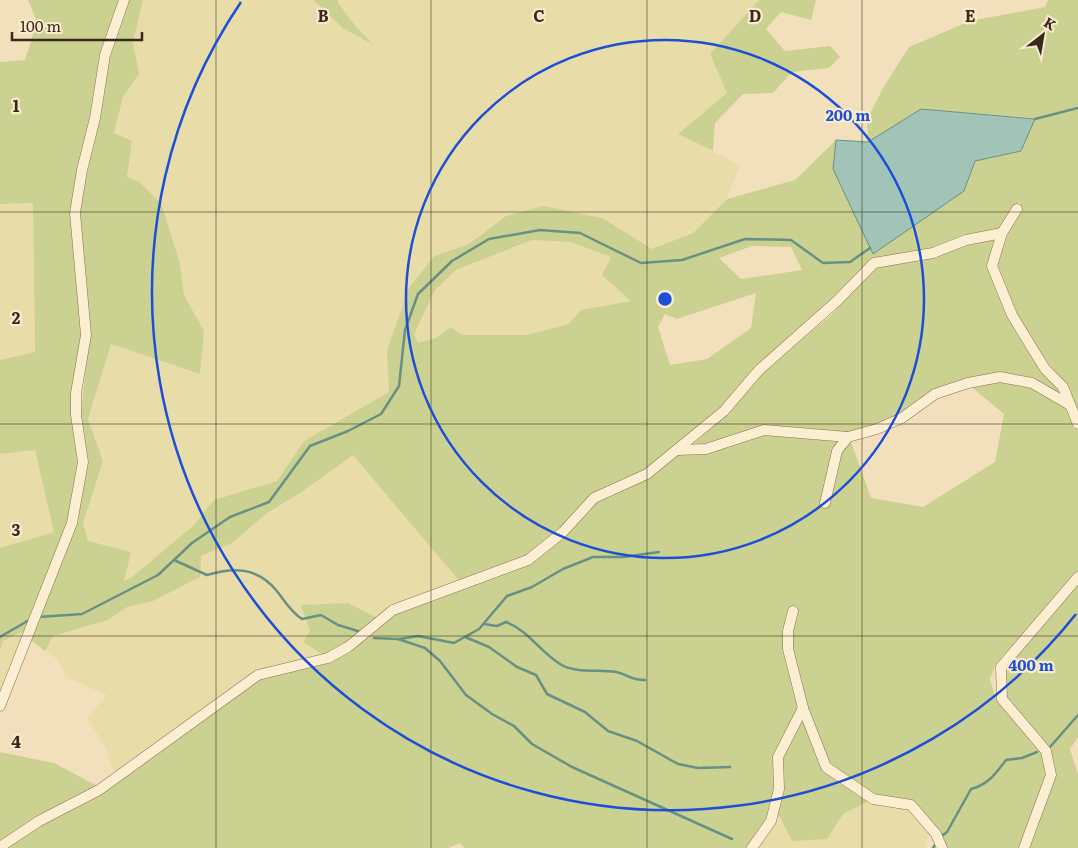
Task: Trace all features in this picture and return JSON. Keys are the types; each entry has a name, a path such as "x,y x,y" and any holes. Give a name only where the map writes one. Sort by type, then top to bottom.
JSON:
{"street":[{"path":"0,706 72,522 83,462 76,416 76,394 86,335 75,213 82,170 95,118 105,55 124,0"},
{"path":"1017,209 1002,233 992,266 1008,307 1028,345 1045,369 1064,387 1078,424"},
{"path":"0,847 38,821 99,790 258,675 328,658 348,647 393,610 528,560 563,532 594,498 647,474 724,411 759,370 830,307 874,263 933,254 966,240 1002,233"},
{"path":"677,450 706,449 764,430 848,437 877,429 902,418 935,394 968,383 1000,377 1032,383 1070,405"},
{"path":"825,502 836,451 848,437"},
{"path":"1024,848 1050,775 1046,751 1002,699 1001,667 1078,577"},
{"path":"793,610 788,631 788,649 803,708 826,767 873,799 911,805 936,834 942,848"},
{"path":"752,848 772,821 779,788 778,757 803,708"}],"shaded area":[{"path":"143,0 759,0 710,54 727,93 678,134 740,165 727,199 693,233 652,249 602,218 543,206 506,216 469,244 433,256 409,288 387,350 389,392 304,441 277,481 214,500 193,526 132,577 123,581 88,541 83,523 103,461 88,419 111,344 200,374 204,331 184,295 180,264 127,177 132,141 114,133 123,97 139,74 133,42"},
{"path":"33,203 35,352 0,360 0,204"},
{"path":"533,240 571,242 612,257 631,301 581,310 569,324 526,335 463,335 450,327 436,338 417,343 414,334 435,290 456,270"},
{"path":"35,450 54,532 0,548 0,454"},
{"path":"353,454 461,583 377,618 301,605 311,631 325,656 115,776 105,746 87,718 107,695 66,677 58,660 45,651 53,636 108,620 127,606 153,601 201,556 232,543 267,513 300,493"},
{"path":"26,630 0,697 0,650 3,641"},
{"path":"873,799 911,805 930,831 924,848 752,848 771,821 780,817 827,839 843,814"}],"green space":[{"path":"28,0 120,0 71,213 76,283 83,333 74,393 80,462 69,522 26,630 3,641 0,650 0,548 54,532 35,450 0,454 0,360 35,352 33,203 0,204 0,62 25,60 37,22"},
{"path":"128,0 143,0 133,42 139,74 123,97 114,133 132,141 127,177 139,182 161,203 180,264 184,295 204,331 200,374 111,344 88,419 103,461 83,523 88,541 131,552 124,581 132,577 193,526 214,500 277,481 304,441 389,392 387,350 409,288 434,256 469,244 506,216 543,206 602,218 652,249 693,233 727,199 795,180 836,140 833,169 964,192 975,161 1021,151 1034,118 921,109 868,142 867,120 883,88 909,47 970,21 1045,7 1048,0 1078,0 1078,413 1064,382 1041,354 1015,316 995,266 1006,238 1022,211 1020,202 1014,207 1000,230 932,250 872,262 722,409 645,471 591,497 560,531 527,557 461,583 353,455 300,493 267,513 232,543 201,556 200,577 153,601 127,607 108,620 53,636 45,651 31,640 76,525 81,413 89,335 79,215 110,57","holes":["532,240 571,242 611,257 602,275 631,301 581,310 569,324 526,335 463,335 450,327 436,338 418,343 414,334 435,290 456,270","752,246 791,247 802,270 741,279 719,258","756,293 751,328 707,359 670,365 658,327 665,314 677,319"]},
{"path":"313,0 338,0 338,3 356,27 374,45 343,28"},
{"path":"759,0 816,0 811,20 781,12 766,29 785,51 830,46 840,57 829,68 792,72 773,93 743,94 715,123 713,151 678,134 727,93 710,54"},
{"path":"999,237 990,266 999,292 1062,390 1066,400 999,374 935,390 898,416 848,433 764,426 705,445 694,444 733,409 763,371 831,315 878,265"},
{"path":"1000,380 1030,386 1068,407 1078,432 1078,571 996,664 990,679 995,697 1042,751 1047,774 1019,848 945,848 913,802 875,796 828,765 806,707 784,631 800,707 774,757 776,787 768,819 748,848 464,848 460,843 449,848 6,848 41,824 99,794 149,760 197,721 260,679 331,662 351,650 395,613 530,564 596,502 675,455 706,453 764,434 843,439 839,453 850,439 871,498 923,507 995,462 1004,414 969,385"},
{"path":"1078,584 1078,737 1070,749 1078,774 1078,848 1028,848 1056,775 1051,751 1007,698 1005,668"},
{"path":"348,603 377,618 346,644 325,656 303,642 310,631 301,605"},
{"path":"803,714 823,770 869,801 843,814 827,839 792,841 780,817 776,816 782,757"},
{"path":"0,752 54,763 99,787 0,844"}],"water":[{"path":"921,109 1035,119 1021,151 975,161 964,191 873,254 833,169 836,140 868,142"}],"waterway":[{"path":"1035,119 1078,108"},
{"path":"38,617 82,614 158,575 192,543 230,517 269,502 310,446 348,431 381,414 399,386 405,330 418,294 452,261 489,239 540,230 580,233 641,263 682,260 745,239 791,240 823,263 850,262 870,248"},
{"path":"399,639 418,636 454,643 479,629 507,596 532,587 563,569 593,557 623,557 659,552"},
{"path":"174,560 207,575 235,570 253,573 269,582 291,609 302,619 321,615 338,625 361,632"},
{"path":"0,637 31,619"},
{"path":"484,624 497,626 506,622 514,626 521,630 546,654 566,667 580,670 616,672 635,679 645,680"},
{"path":"465,637 489,647 517,667 536,675 547,694 585,712 608,731 637,741 678,764 698,768 730,767"},
{"path":"374,638 398,639 425,648 440,661 466,695 492,714 514,726 532,744 572,767 732,839"},
{"path":"1050,747 1078,715"},
{"path":"943,835 947,832 971,789 987,781 1006,760 1022,758 1037,752"}]}
